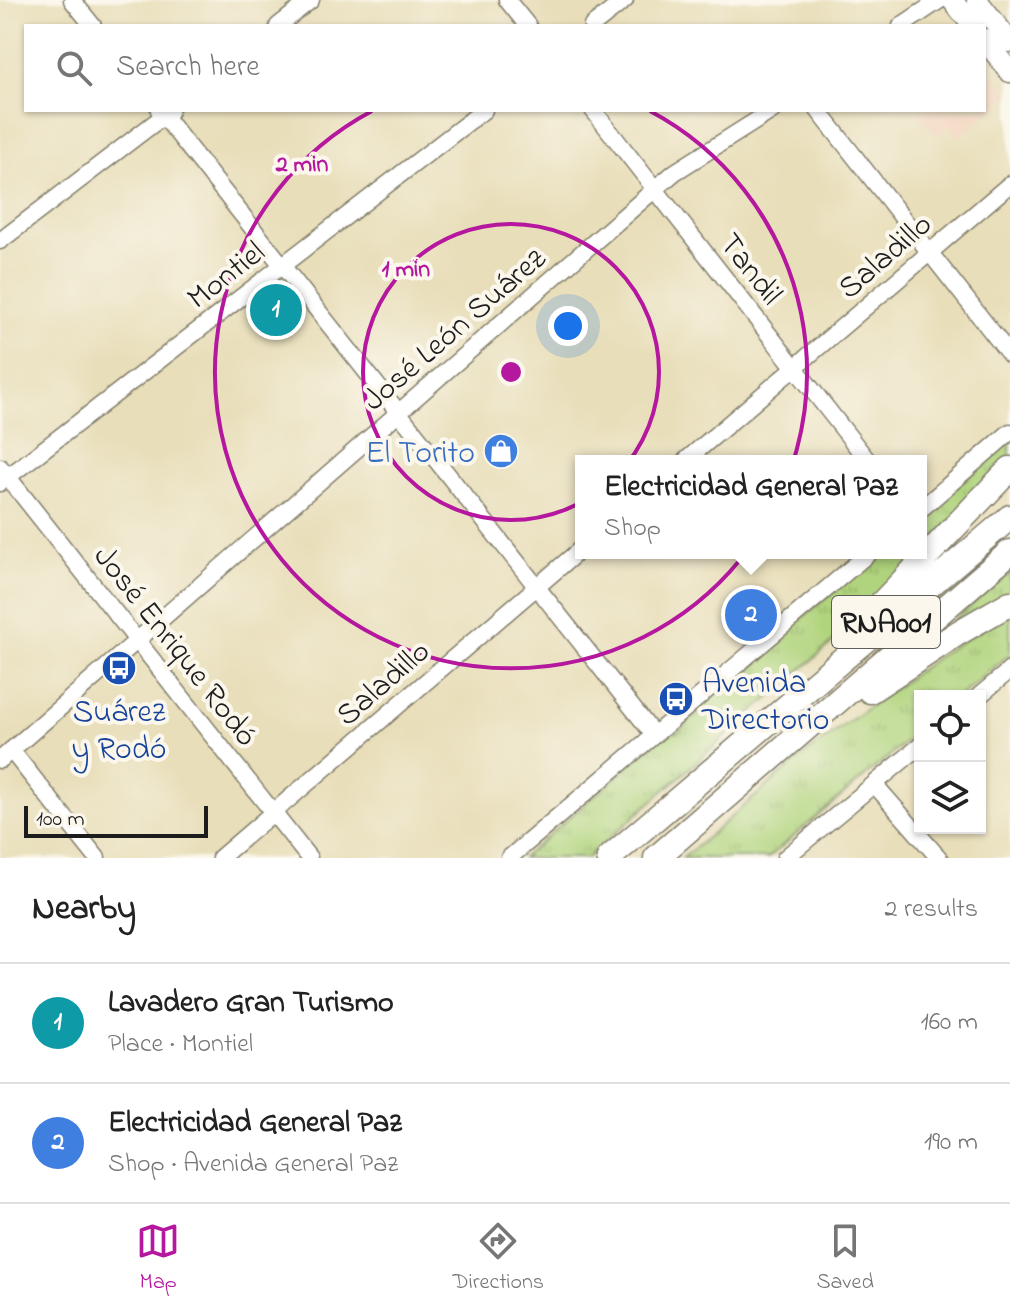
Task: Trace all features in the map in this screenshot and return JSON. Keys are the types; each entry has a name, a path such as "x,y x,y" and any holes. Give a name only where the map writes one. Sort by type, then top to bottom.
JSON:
{"highway":[{"path":"927,555 1010,469"},
{"name":"RNA001","path":"609,858 1010,517"},
{"name":"RNA001","path":"656,858 1010,552"},
{"path":"762,727 923,559"},
{"path":"791,742 958,633 1010,603"}],"main road":[{"path":"952,0 971,24"},
{"path":"977,0 1010,42"},
{"path":"986,42 1010,72"}],"street":[{"path":"72,0 91,24"},
{"path":"281,24 311,0"},
{"path":"507,0 526,24"},
{"path":"595,24 625,0"},
{"path":"904,24 940,0"},
{"path":"0,241 164,112 282,266 654,735"},
{"name":"Montiel","path":"3,476 481,112"},
{"name":"Tandil","path":"595,112 863,455"},
{"name":"José León Suárez","path":"6,755 675,172 770,112"},
{"path":"820,112 1010,355"},
{"name":"Saladillo","path":"692,455 1010,184"},
{"path":"927,504 1010,432"},
{"name":"José Enrique Rodó","path":"3,476 309,858"},
{"name":"Saladillo","path":"220,858 575,554"},
{"path":"509,858 862,559"},
{"path":"986,690 1010,670"},
{"path":"785,858 914,751"},
{"path":"6,755 97,858"},
{"path":"875,785 939,858"}],"shaded area":[{"path":"986,65 1010,95 958,138 948,126 937,136 919,114 986,112"}],"green space":[{"path":"1010,441 1010,457 927,547 927,512"},
{"path":"872,559 915,559 834,641 587,858 522,858 672,729 676,733 699,713 704,716 706,713 700,705"},
{"path":"1010,572 1010,593 958,621 954,620"},
{"path":"1010,613 1010,654 967,690 914,690 914,735 768,858 683,858 805,754 944,652"}],"place":[{"name":"Lavadero Gran Turismo","path":"276,310"},
{"name":"El Torito","path":"501,451"},
{"name":"Electricidad General Paz","path":"751,615"},
{"name":"Suárez y Rodó","path":"119,668"},
{"name":"Avenida Directorio","path":"676,699"}]}
